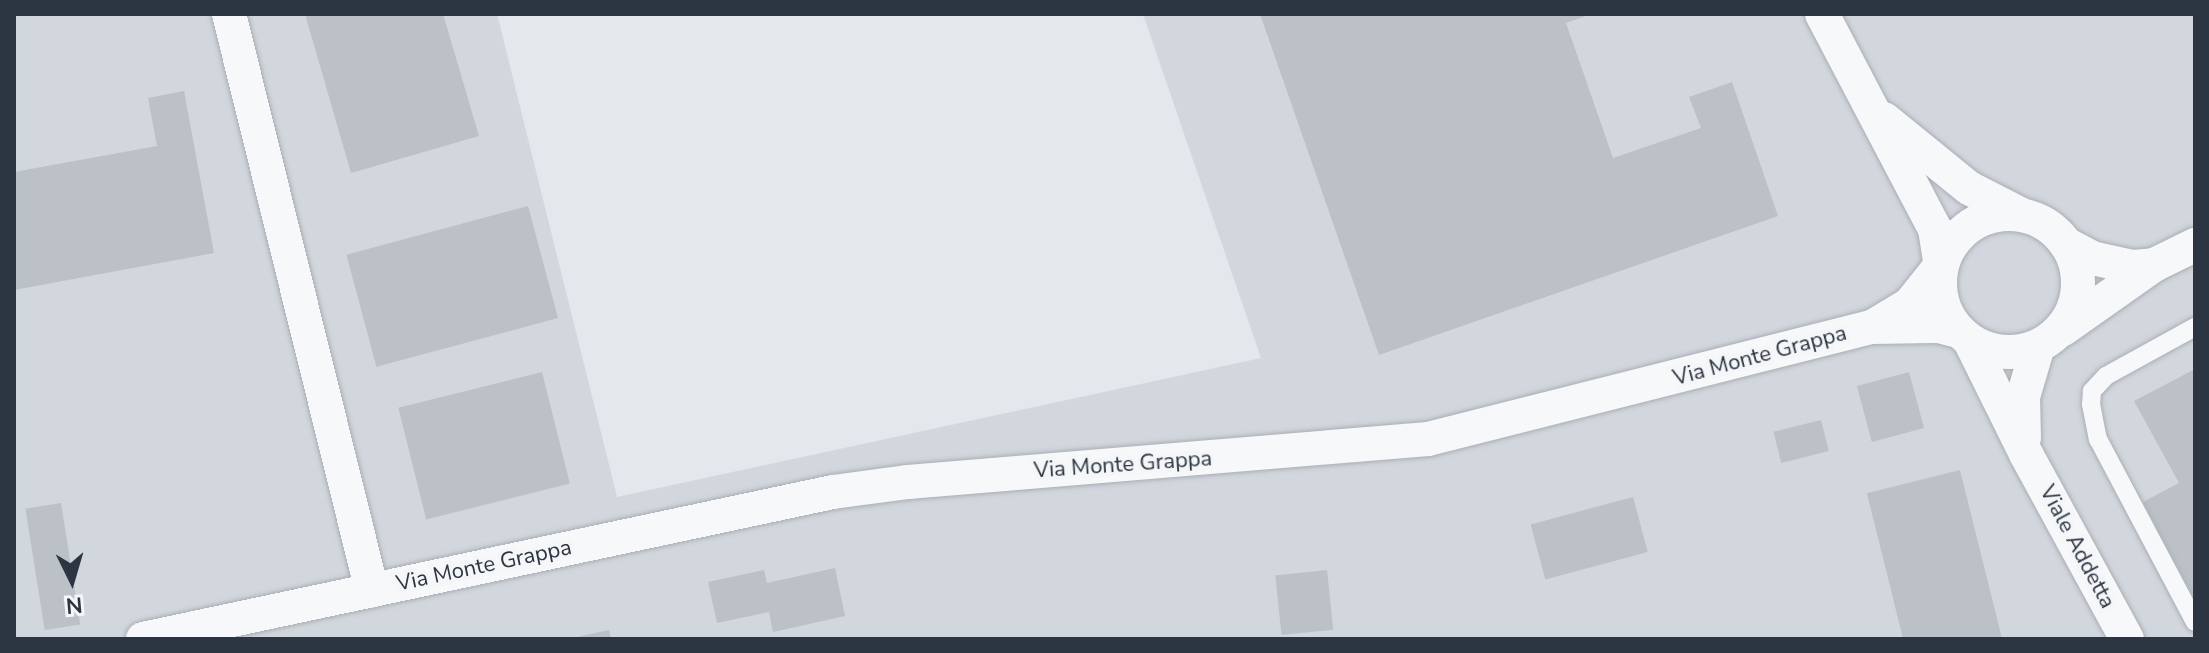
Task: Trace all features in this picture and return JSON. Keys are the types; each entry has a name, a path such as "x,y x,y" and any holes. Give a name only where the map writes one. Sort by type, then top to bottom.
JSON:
{"street":[{"name":"Via Monte Grappa","path":"229,14 372,591"},
{"name":"Viale Addetta","path":"1822,14 1935,229 1941,265 1939,288 1945,311 1964,336 2127,639"},
{"name":"Viale Addetta","path":"1872,108 1969,188 2020,214 2038,219 2066,244 2075,262 2077,292 2067,321 2046,341 2023,397 2026,454"},
{"path":"1871,327 1910,304 1941,265 1949,246 1962,230 1999,213 2020,214"},
{"path":"2066,244 2092,258 2133,267 2154,265"},
{"path":"1871,327 1939,326 1985,349 2003,352 2046,341 2154,265 2195,245"},
{"name":"Via Monte Grappa","path":"143,639 867,486 1428,439 1871,327"}],"lane":[{"path":"2195,327 2106,376 2092,391 2091,404 2098,439 2195,622"}],"shaded area":[{"path":"14,14 497,14 617,497 1261,358 1143,14 2195,14 2195,639 14,639"}],"building":[{"path":"305,14 443,14 479,136 351,173"},
{"path":"1260,14 1591,14 1566,23 1613,158 1701,128 1689,97 1732,82 1778,216 1379,355"},
{"path":"184,91 214,253 14,290 14,172 157,146 148,98"},
{"path":"528,206 558,318 376,367 346,255"},
{"path":"2195,369 2195,600 2143,502 2179,483 2134,401"},
{"path":"542,372 570,484 426,519 398,408"},
{"path":"1909,372 1924,428 1872,442 1857,386"},
{"path":"1821,420 1829,451 1781,463 1773,432"},
{"path":"1960,470 2002,639 1903,639 1867,493"},
{"path":"1633,497 1648,552 1545,579 1531,524"},
{"path":"61,503 80,624 45,630 25,509"},
{"path":"835,568 845,616 773,632 769,612 717,623 708,582 764,570 767,583"},
{"path":"1327,570 1333,630 1282,635 1275,575"},
{"path":"609,630 611,639 572,638"}]}
